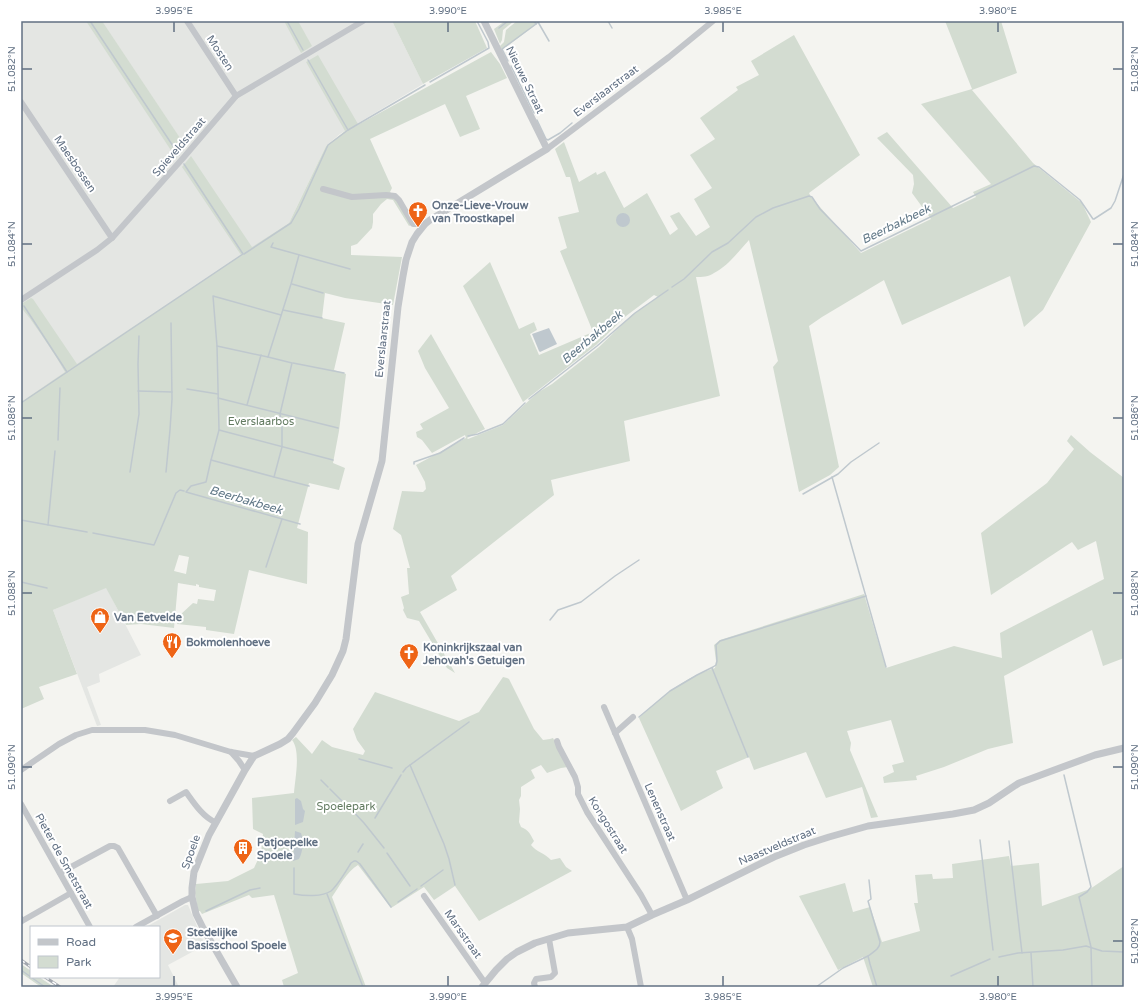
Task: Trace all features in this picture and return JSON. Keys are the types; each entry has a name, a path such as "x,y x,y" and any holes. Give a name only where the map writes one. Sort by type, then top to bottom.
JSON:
{"street":[{"name":"Mosten","path":"187,21 236,96"},
{"name":"Spieveldstraat","path":"21,300 98,250 112,238 236,96 364,21"},
{"name":"Nieuwe Straat","path":"484,21 547,149"},
{"name":"Everslaarstraat","path":"244,770 254,756 280,744 290,736 328,681 343,651 346,639 358,544 382,461 400,292 406,260 412,242 417,234 424,224 547,149 669,57 713,21"},
{"name":"Maesbossen","path":"21,102 112,238"},
{"path":"323,189 352,197 386,195 395,196 399,200 413,224 417,234"},
{"path":"413,224 424,224"},
{"name":"Lenenstraat","path":"604,707 687,900"},
{"path":"615,733 633,717"},
{"path":"21,770 59,744 76,735 92,730 145,730 174,735 231,752 254,756"},
{"name":"Kongostraat","path":"557,741 575,777 578,787 578,794 652,915"},
{"name":"Naastveldstraat","path":"484,985 514,954 549,938 568,933 627,927 687,900 774,857 804,845 868,826 974,810 989,803 1020,784 1095,755 1124,748"},
{"path":"231,752 239,761 244,770"},
{"name":"Spoele","path":"237,987 199,921 192,897 192,882 194,872 209,835 244,770"},
{"path":"170,801 186,792 210,820 216,822"},
{"name":"Pieter de Smetstraat","path":"21,804 89,926"},
{"path":"60,873 110,846 114,846 118,848 156,916"},
{"path":"21,919 22,921 71,893"},
{"name":"Marsstraat","path":"424,896 484,985"},
{"path":"138,926 192,897"},
{"path":"627,927 632,939 641,987"},
{"path":"535,987 534,983 536,979 551,976 555,973 549,938"}],"shaded area":[{"path":"21,21 392,21 423,84 340,134 326,146 289,223 21,402"},
{"path":"620,213 626,213 630,217 630,223 626,227 620,227 616,223 616,217"},
{"path":"549,328 557,344 540,352 532,334"},
{"path":"106,587 141,655 99,674 100,682 87,687 101,725 97,726 53,610"},
{"path":"297,798 301,801 305,811 303,822 295,825 295,799"},
{"path":"295,831 301,833 303,846 299,859 293,861"},
{"name":"Stedelijke Basisschool Spoele","path":"185,905 188,905 205,945 168,965 179,987 113,987 119,978 160,978 160,926 148,926"}],"green space":[{"path":"86,21 102,21 186,147 176,158"},
{"path":"284,21 298,21 312,46 301,53"},
{"path":"392,21 475,21 487,48 423,84"},
{"path":"505,21 514,21 503,30 500,44 494,29"},
{"path":"517,21 535,21 537,24 502,50 500,46 504,42 506,30"},
{"path":"945,21 1001,21 1017,73 972,90 1033,163 1082,203 1091,222 1043,310 1024,327 1010,276 902,325 884,280 809,326 839,467 830,475 799,492 773,367 778,361 749,240 724,267 708,276 696,277 720,396 624,421 630,461 551,480 554,495 451,576 457,590 420,612 455,673 447,668 419,621 407,618 403,610 404,608 401,597 409,594 407,568 410,568 401,535 393,529 402,491 423,492 426,489 425,482 416,465 466,438 465,435 432,453 422,440 417,437 416,432 423,429 420,424 449,408 425,368 418,351 431,334 485,429 467,438 468,439 503,425 537,393 552,384 599,347 632,315 658,297 654,295 626,316 596,345 523,402 463,286 490,262 519,329 534,322 537,330 530,334 539,355 593,332 560,251 567,248 558,217 579,212 570,177 566,177 555,149 564,142 579,182 596,172 597,175 605,171 624,208 647,193 670,235 678,229 670,216 679,212 696,236 710,227 694,199 712,188 690,155 715,139 700,118 738,90 736,87 759,75 751,61 794,35 860,155 809,193 861,253 931,219 912,193 914,184 913,175 877,138 887,132 953,208 976,197 973,192 991,184 921,104 972,89"},
{"name":"Everslaarbos","path":"491,52 500,64 507,78 466,96 480,129 460,137 445,104 370,139 392,188 390,192 415,223 409,226 393,200 387,199 373,214 372,228 357,244 351,246 351,255 402,257 393,305 345,298 325,293 322,318 345,323 334,370 346,374 339,431 333,463 345,468 339,490 309,483 297,528 308,532 307,584 249,570 234,634 206,630 206,627 177,624 180,615 193,603 197,604 198,599 214,601 216,590 199,587 199,585 196,584 196,586 178,583 174,628 141,624 126,625 106,588 53,610 77,674 39,687 44,699 21,709 21,402 65,372 49,346 24,311 21,304 31,298 33,299 77,364 241,255 182,167 191,156 252,247 289,223 326,146 345,131 306,62 318,55 358,124 354,127","holes":["179,555 189,557 186,574 174,571"]},
{"path":"1071,435 1090,452 1124,478 1124,658 1103,666 1092,630 1004,676 1013,743 988,749 944,767 916,776 917,780 884,783 883,777 894,772 892,765 904,762 891,720 847,731 851,743 850,750 878,817 871,818 862,787 826,798 806,752 754,770 749,757 716,771 723,788 681,811 639,718 681,683 715,668 716,661 714,645 720,640 864,594 886,668 954,646 1002,658 1000,633 1104,579 1096,541 1078,550 1072,542 991,595 981,533 1047,483 1074,449 1067,441"},
{"name":"Spoelepark","path":"503,677 509,679 534,729 543,740 553,738 568,767 547,773 541,765 531,770 535,778 521,787 521,796 519,800 519,822 521,827 528,831 534,841 531,845 533,847 551,860 560,858 566,867 572,871 479,921 455,886 434,900 424,887 391,908 358,865 347,875 332,897 366,987 284,987 282,980 298,973 274,895 252,898 249,895 202,914 198,911 195,893 196,884 228,881 254,868 261,853 263,834 253,829 252,798 294,793 297,758 295,745 292,740 296,737 312,754 322,740 332,747 363,755 365,751 357,740 353,729 375,692 459,721 479,712"},
{"path":"1009,856 1011,866 1039,863 1042,906 1090,889 1124,866 1124,987 873,987 863,957 838,970 799,896 845,883 853,912 870,907 882,942 920,931 914,903 918,903 915,875 932,874 933,879 953,878 952,864"},
{"path":"21,964 30,970 30,978 40,978 54,987 41,987 21,973"}],"waterway":[{"path":"90,21 179,155"},
{"path":"287,21 303,50"},
{"path":"430,82 489,48 488,42 477,21"},
{"path":"499,28 508,21"},
{"path":"508,61 502,49 536,24 534,21"},
{"path":"608,21 612,28"},
{"path":"536,24 538,22 549,41"},
{"path":"244,254 291,223 299,209 328,145 348,130 308,60"},
{"path":"511,66 534,113"},
{"path":"348,130 425,85"},
{"path":"537,120 546,139 548,140 560,133 572,123"},
{"path":"21,403 243,254 184,164"},
{"name":"Beerbakbeek","path":"672,287 684,279 712,252 728,243 756,217 773,208 809,196 812,197 820,209 861,251 1034,166 1039,167 1080,200 1094,219 1111,208 1115,201 1124,174"},
{"path":"273,243 271,247 350,269"},
{"path":"299,255 268,357 292,363 280,414 282,425 282,447 274,477 211,460 206,482 191,486 186,492 300,524"},
{"path":"292,284 323,293"},
{"name":"Beerbakbeek","path":"529,399 597,346 635,313 668,290"},
{"path":"211,460 219,430 217,346 213,296 281,315"},
{"path":"24,306 67,372"},
{"path":"283,310 322,318"},
{"path":"166,472 172,399 171,323"},
{"path":"130,472 139,414 139,336"},
{"path":"217,346 268,357"},
{"path":"247,405 261,355"},
{"path":"293,363 344,373"},
{"path":"58,440 60,388"},
{"path":"187,389 218,394"},
{"path":"138,391 172,392"},
{"path":"218,398 338,428"},
{"name":"Beerbakbeek","path":"468,436 478,434 503,424 525,403"},
{"path":"219,430 333,460"},
{"name":"Beerbakbeek","path":"414,464 414,462 440,453 464,438"},
{"path":"803,494 838,474 851,462 879,443"},
{"path":"48,525 55,451"},
{"path":"274,477 309,486"},
{"path":"832,477 886,667"},
{"name":"Beerbakbeek","path":"93,533 154,545 176,493 180,490 184,491"},
{"path":"266,567 282,519"},
{"name":"Beerbakbeek","path":"21,520 87,532"},
{"path":"550,620 558,610 581,602 639,560"},
{"path":"21,582 47,588"},
{"path":"639,717 670,691 716,665 716,645 720,641 866,596"},
{"path":"712,668 748,757"},
{"path":"403,772 406,768 469,722"},
{"path":"359,759 392,768"},
{"path":"410,765 444,844 455,885"},
{"path":"375,818 401,775"},
{"path":"1064,775 1091,887 1087,892 1079,897 1091,947 1092,987"},
{"path":"321,780 328,787"},
{"path":"330,789 343,802"},
{"path":"346,804 364,823 384,848"},
{"path":"980,840 993,950"},
{"path":"1009,841 1022,953"},
{"path":"358,852 363,844"},
{"path":"387,853 410,886"},
{"path":"294,868 294,894 308,896 318,895 331,891 339,882 351,863 356,861 360,864 391,907"},
{"path":"421,886 443,870"},
{"path":"869,880 871,899 868,901 880,944 878,948 868,956 877,987"},
{"path":"206,911 250,890 260,888"},
{"path":"398,902 417,889"},
{"path":"327,894 363,987"},
{"path":"999,957 1018,953 1063,950 1086,946 1102,951 1124,952"},
{"path":"1031,953 1033,987"},
{"path":"816,987 843,968 868,956"},
{"path":"951,976 990,959"},
{"path":"21,970 30,976"},
{"path":"32,978 45,987"}],"railway":[{"path":"21,960 30,966"},
{"path":"46,978 60,987"}],"place":[{"name":"Onze-Lieve-Vrouw van Troostkapel","path":"418,228"},
{"name":"Van Eetvelde","path":"100,634"},
{"name":"Bokmolenhoeve","path":"172,659"},
{"name":"Koninkrijkszaal van Jehovah's Getuigen","path":"409,670"},
{"name":"Patjoepelke Spoele","path":"243,865"},
{"name":"Stedelijke Basisschool Spoele","path":"173,955"}]}
